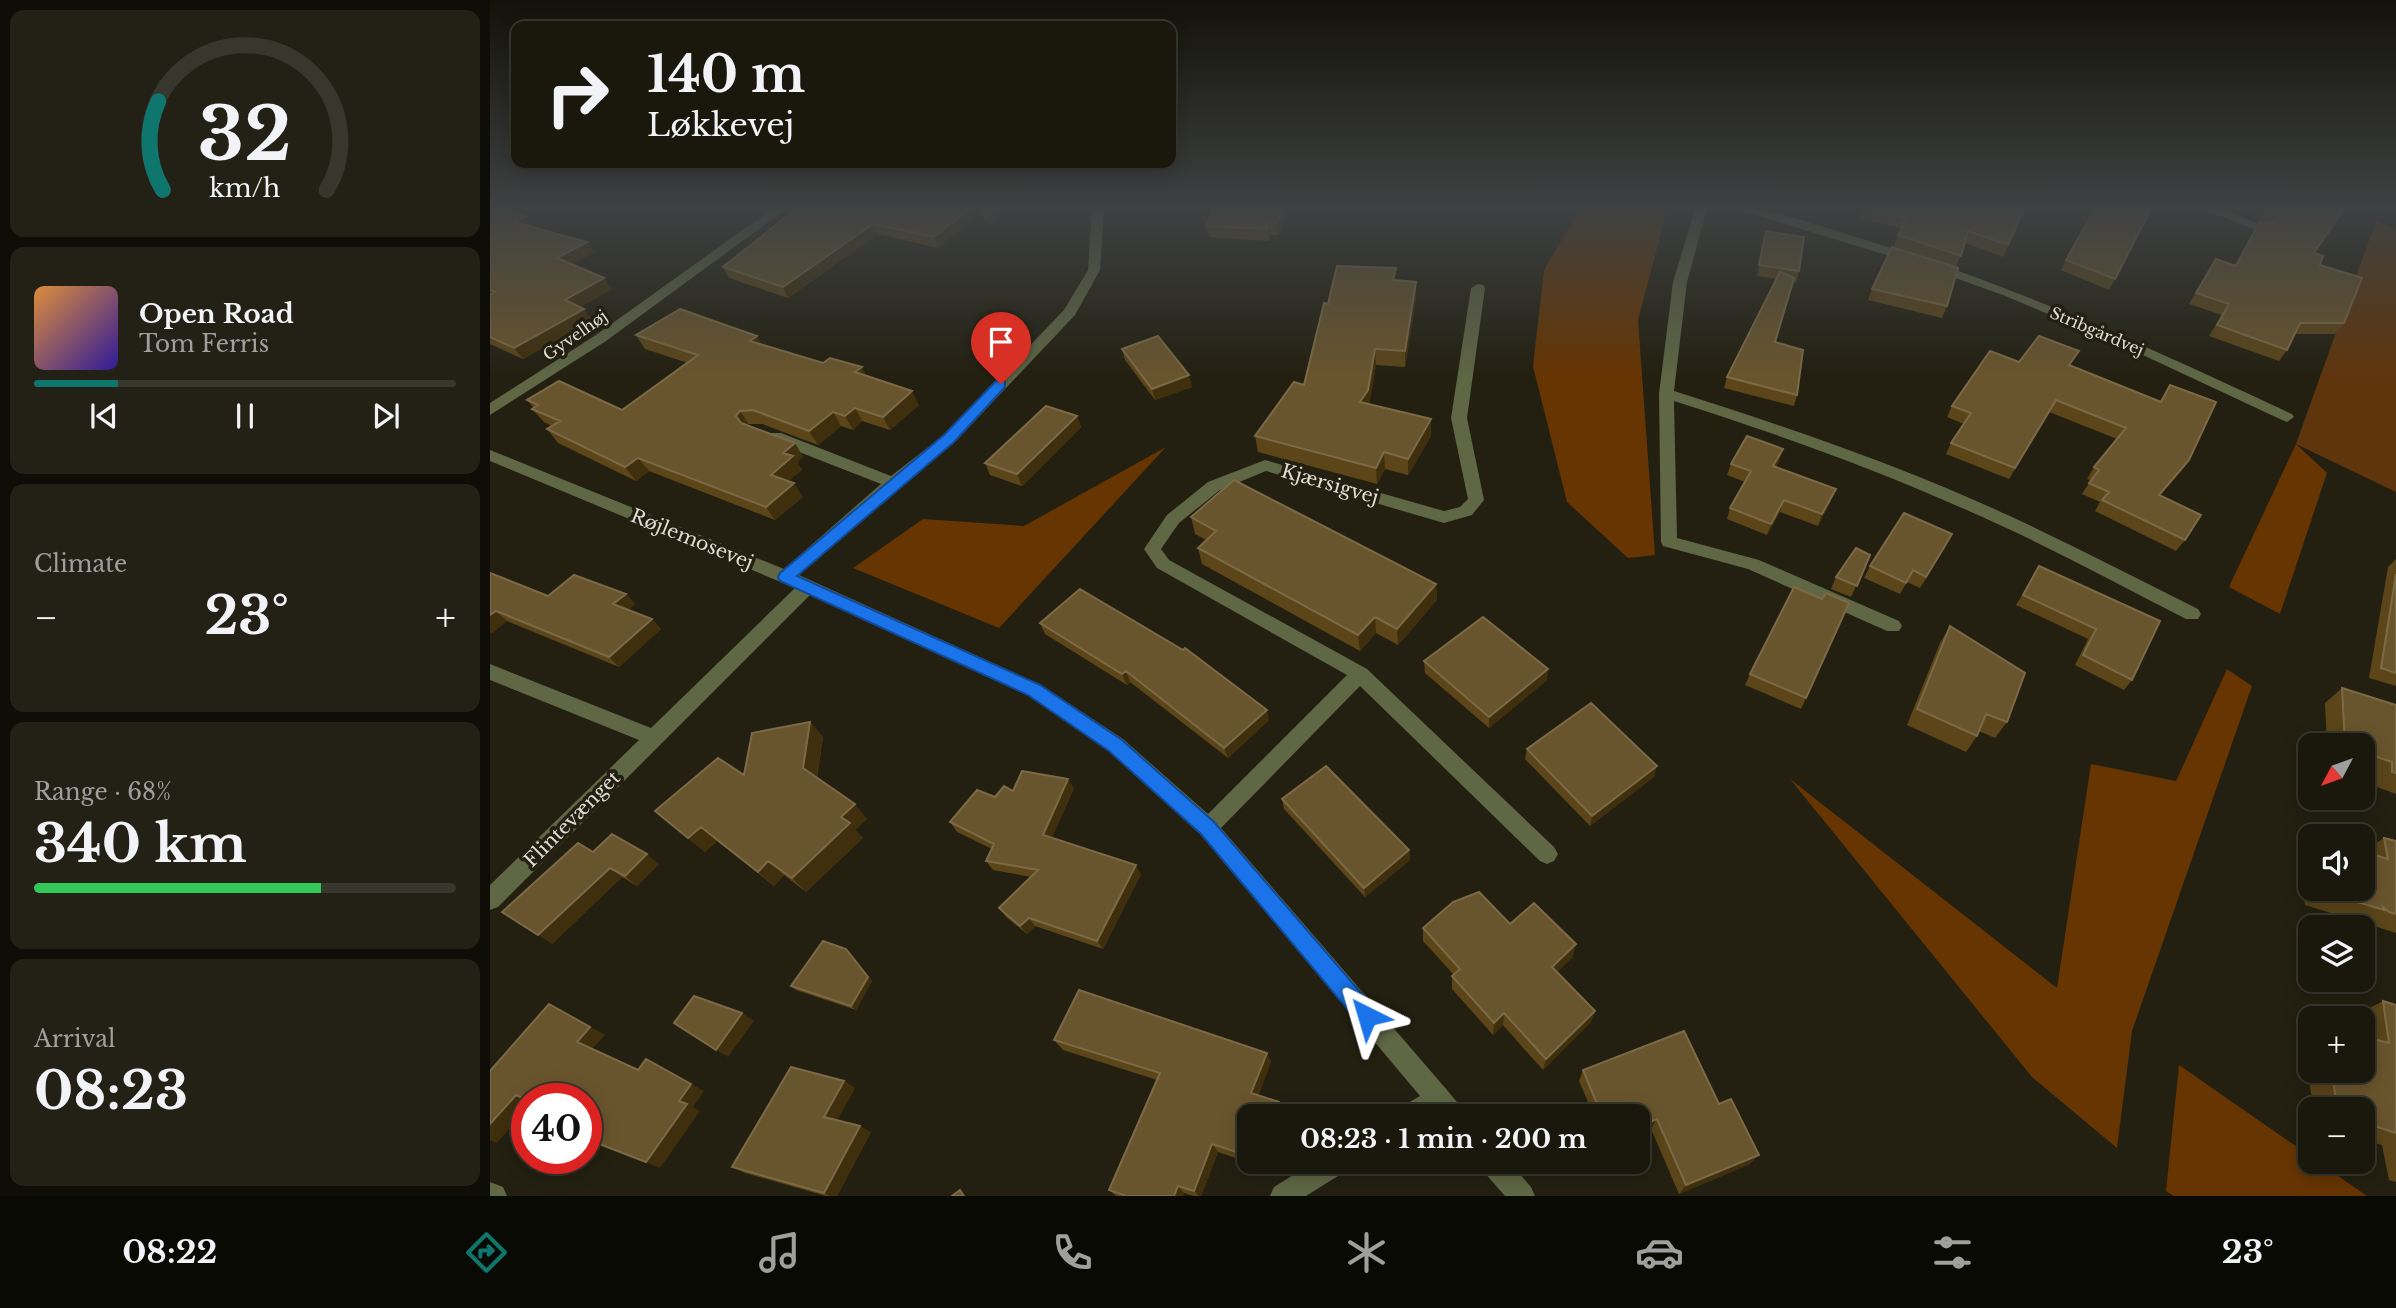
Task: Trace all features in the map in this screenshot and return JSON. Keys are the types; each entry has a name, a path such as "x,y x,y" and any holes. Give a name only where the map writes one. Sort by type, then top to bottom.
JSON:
{"street":[{"name":"Gyvelhøj","path":"490,410 551,373 703,265"},
{"path":"786,577 893,483 949,439 1070,312 1094,265"},
{"path":"1685,265 1680,282 1666,394 1669,542 1753,564 1893,626"},
{"name":"Stribgårdvej","path":"1930,265 2094,327 2287,417"},
{"name":"Kjærsigvej","path":"1478,288 1459,418 1476,500 1466,511 1444,517 1265,465 1214,486 1173,519 1153,550 1163,564 1360,674 1547,854"},
{"path":"1666,394 1786,431 1897,474 2011,523 2192,614"},
{"path":"756,430 893,483"},
{"name":"Røjlemosevej","path":"490,455 808,586 1034,690 1116,746 1208,828 1442,1104"},
{"name":"Flintevænget","path":"490,900 808,586"},
{"path":"490,672 654,738"},
{"path":"1208,828 1360,674"},
{"path":"1283,1196 1318,1174"},
{"path":"1503,1174 1522,1196"}],"shaded area":[{"path":"1547,265 1653,265 1638,320 1655,555 1628,558 1567,502 1533,366 1544,270"},
{"path":"2360,265 2396,265 2396,492 2296,444"},
{"path":"2296,444 2327,473 2280,614 2229,587"},
{"path":"1166,447 999,628 853,568 923,519 1024,526"},
{"path":"2227,669 2252,686 2132,1031 2117,1148 2032,1077 1790,779 2057,988 2091,764 2176,781"},
{"path":"2179,1065 2298,1148 2298,1174 2335,1174 2367,1196 2174,1196 2166,1191"}],"building":[{"path":"490,265 573,265 604,278 565,300 584,309 514,348 490,337 490,294 495,292 490,290"},
{"path":"726,265 815,265 783,287 723,267"},
{"path":"1759,265 1800,265 1799,271"},
{"path":"1884,265 1948,265 1958,268 1947,306 1872,289"},
{"path":"2078,265 2122,265 2115,279"},
{"path":"2213,265 2320,265 2362,278 2344,323 2300,323 2287,350 2217,325 2229,304 2196,293"},
{"path":"1337,266 1396,268 1393,280 1416,282 1405,351 1375,349 1368,390 1360,402 1431,419 1408,459 1384,452 1376,468 1255,436 1294,382 1304,385 1324,303 1328,304"},
{"path":"1780,272 1794,278 1775,342 1803,350 1797,395 1727,377"},
{"path":"680,309 757,336 750,341 823,363 830,358 862,367 855,372 912,391 883,417 855,408 845,416 833,412 809,431 753,410 740,411 736,416 741,423 795,443 783,453 793,456 771,475 794,483 766,507 638,458 625,467 547,429 560,421 532,409 538,405 527,400 559,381 622,410 698,355 636,335"},
{"path":"1158,336 1189,375 1152,389 1122,349"},
{"path":"2039,336 2079,351 2069,365 2161,402 2170,385 2216,402 2189,460 2159,495 2201,515 2185,540 2102,500 2109,492 2089,483 2099,470 2094,467 2126,428 2056,400 2015,468 1951,443 1971,413 1952,406 1990,351 2019,362"},
{"path":"1046,406 1077,416 1017,474 985,463"},
{"path":"1747,436 1783,449 1773,466 1836,489 1822,514 1784,500 1771,524 1730,508 1751,471 1731,464"},
{"path":"1234,480 1436,584 1397,629 1375,617 1358,635 1198,548 1216,531 1191,517"},
{"path":"1904,513 1952,534 1926,577 1913,570 1906,583 1870,566"},
{"path":"1856,548 1870,555 1857,586 1836,577"},
{"path":"2039,566 2160,621 2132,680 2083,655 2096,629 2023,595"},
{"path":"490,573 548,596 574,575 626,594 613,604 652,619 609,657 496,611 490,615"},
{"path":"2396,574 2396,673 2381,668"},
{"path":"1794,587 1822,599 1826,593 1849,603 1806,698 1750,674"},
{"path":"1080,589 1183,650 1185,648 1267,710 1224,748 1126,671 1122,674 1040,623"},
{"path":"1483,617 1548,669 1489,717 1424,661"},
{"path":"1950,626 2025,673 2007,722 1986,714 1977,736 1917,709"},
{"path":"2342,688 2396,705 2396,773 2392,772 2392,762 2375,756 2375,733 2344,733"},
{"path":"1591,703 1657,766 1592,816 1527,749"},
{"path":"810,722 803,768 855,804 841,817 850,823 792,878 768,861 758,872 701,827 688,838 655,811 718,758 744,775 752,733"},
{"path":"1326,766 1409,850 1364,888 1282,799"},
{"path":"1022,771 1068,779 1043,835 1136,865 1097,941 1029,918 1020,926 999,908 1038,870 986,861 994,844 950,822 977,790 995,797 1004,786 1013,791"},
{"path":"612,834 647,854 625,876 610,868 538,935 502,912 578,843 593,852"},
{"path":"2384,838 2396,841 2396,914 2383,907 2384,910 2354,901 2375,901 2375,855 2388,859"},
{"path":"1479,892 1510,924 1534,903 1576,944 1552,967 1595,1011 1546,1059 1504,1013 1494,1023 1452,976 1460,969 1423,928 1453,902"},
{"path":"823,941 846,949 868,977 851,1006 791,986"},
{"path":"1079,990 1267,1053 1251,1093 1279,1102 1237,1104 1237,1152 1212,1144 1194,1191 1178,1186 1174,1196 1126,1196 1109,1190 1160,1073 1054,1040"},
{"path":"694,996 742,1013 716,1050 674,1023"},
{"path":"2383,1001 2396,1005 2396,1133 2375,1126 2375,1097 2336,1097 2333,1083 2375,1083 2375,1039 2389,1043"},
{"path":"549,1004 590,1027 577,1042 638,1070 646,1059 691,1084 679,1101 687,1104 646,1162 602,1145 602,1083 511,1083 511,1101 490,1124 490,1071"},
{"path":"1684,1031 1719,1104 1731,1099 1759,1155 1686,1185 1657,1119 1650,1122 1650,1104 1597,1104 1583,1070"},
{"path":"791,1067 844,1081 824,1117 860,1126 824,1193 732,1167"},
{"path":"960,1190 964,1196 952,1196"}],"route":[{"path":"1001,384 949,439 893,483 786,577 1034,690 1116,746 1208,828 1367,1016"}]}
